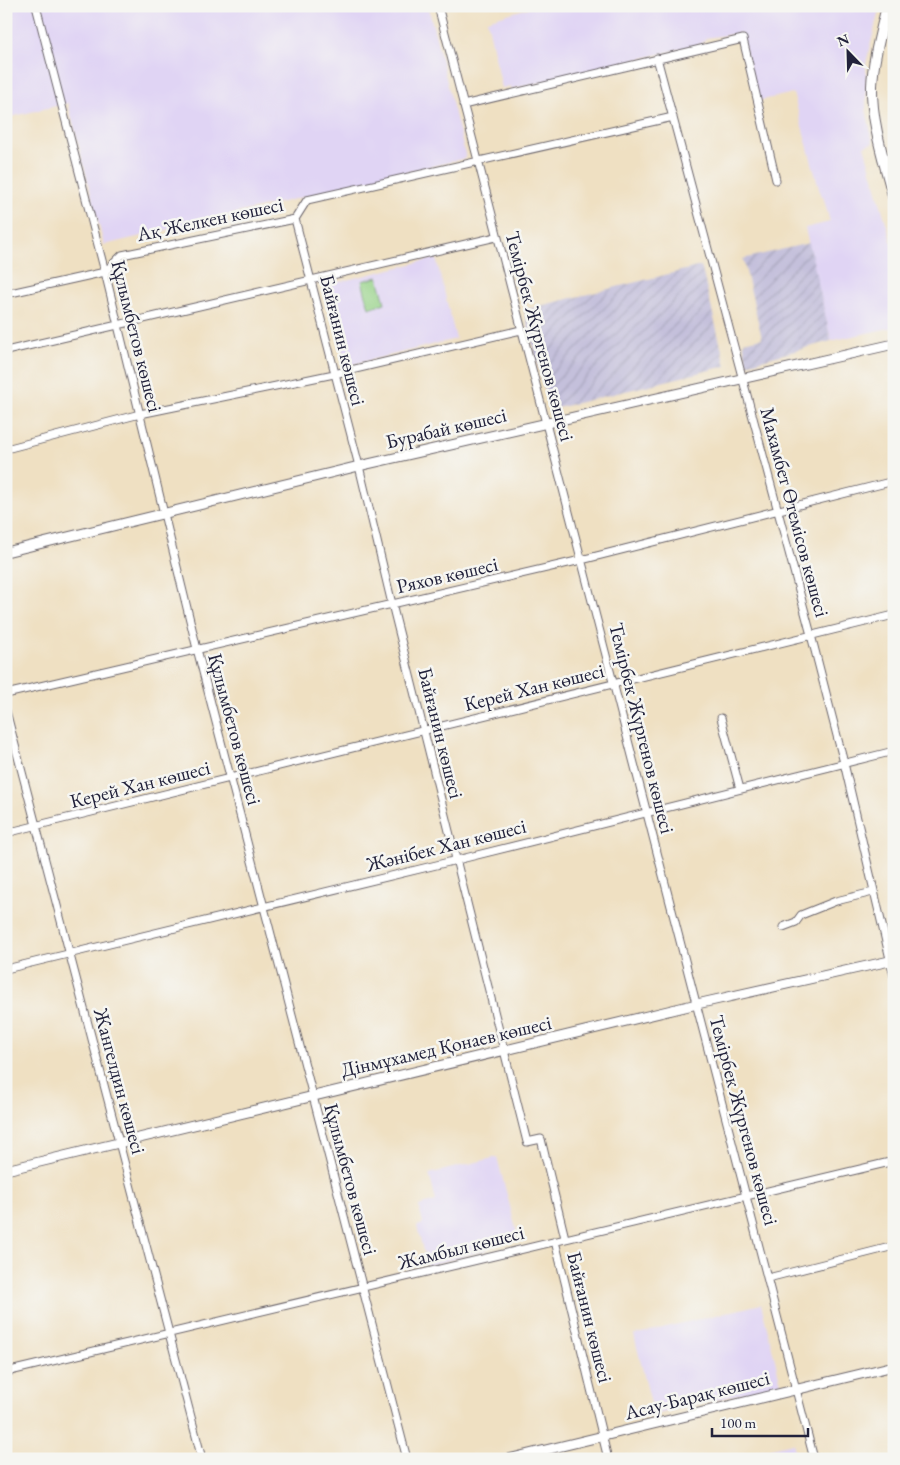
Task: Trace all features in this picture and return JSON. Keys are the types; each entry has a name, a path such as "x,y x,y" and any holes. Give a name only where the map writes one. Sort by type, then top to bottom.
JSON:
{"main road":[{"path":"887,6 872,86 876,129 894,199"}],"street":[{"name":"Құлымбетов көшесі","path":"36,6 140,414 197,649 406,1459"},
{"name":"Темірбек Жүргенов көшесі","path":"438,6 496,237 614,684 814,1459"},
{"path":"463,105 743,39 776,180"},
{"name":"Махамбет Өтемісов көшесі","path":"657,58 811,635 844,763 894,976"},
{"name":"Ақ Желкен көшесі","path":"104,272 122,255 295,219 307,200 672,118"},
{"name":"Байғанин көшесі","path":"295,219 359,466 527,1142 541,1139 565,1238"},
{"path":"6,351 496,237"},
{"path":"6,294 104,272"},
{"path":"6,449 140,414 334,374 521,330"},
{"name":"Бурабай көшесі","path":"6,552 359,466 894,344"},
{"name":"Ряхов көшесі","path":"6,694 581,560 894,481"},
{"name":"Керей Хан көшесі","path":"6,833 894,615"},
{"name":"Жангелдин көшесі","path":"6,711 202,1459"},
{"path":"721,718 740,789"},
{"name":"Жәнібек Хан көшесі","path":"6,969 457,860 894,751"},
{"path":"783,926 796,922 801,915 836,901 873,892"},
{"name":"Дінмұхамед Қонаев көшесі","path":"6,1170 697,1004 892,961"},
{"name":"Жамбыл көшесі","path":"6,1372 894,1161"},
{"name":"Байғанин көшесі","path":"555,1241 608,1459"},
{"path":"768,1278 894,1246"},
{"name":"Асау-Барақ көшесі","path":"508,1459 894,1366"}],"shaded area":[{"path":"6,6 428,6 466,158 104,245 68,103 6,118"},
{"path":"535,6 880,6 866,63 866,109 873,143 864,146 894,251 894,327 831,341 805,228 830,222 793,93 758,101 741,33 706,38 701,44 552,80 511,89 510,86 502,88 487,20"},
{"path":"809,243 831,341 747,364 743,342 762,338 743,259"},
{"path":"436,258 456,339 346,366 326,285"},
{"path":"701,266 726,366 549,410 524,310"},
{"path":"497,1157 517,1233 485,1242 487,1250 427,1266 417,1226 423,1224 419,1206 436,1201 429,1174"},
{"path":"761,1304 781,1384 654,1415 634,1335"},
{"path":"793,1443 797,1459 728,1459 768,1449"}],"green space":[{"path":"378,277 385,303 369,308 362,281"}]}
